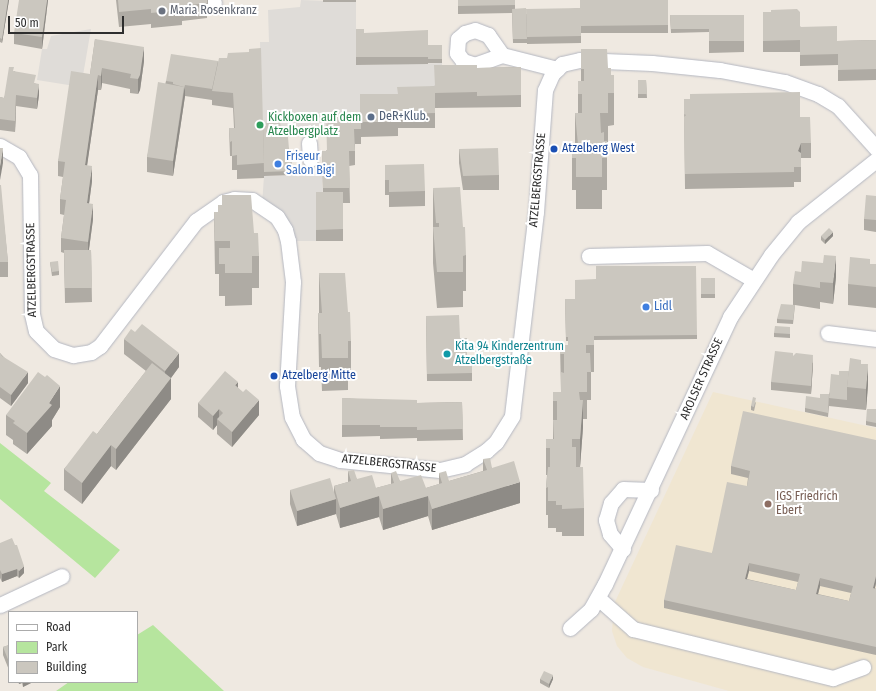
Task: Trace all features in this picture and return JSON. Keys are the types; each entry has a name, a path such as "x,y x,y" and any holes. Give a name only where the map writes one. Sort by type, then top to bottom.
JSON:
{"street":[{"path":"502,54 488,35 475,30 465,33 458,40 457,53 463,61 475,65 502,54 557,69 562,64 580,60 622,61 720,70 785,82 818,94 834,103 876,148"},
{"path":"451,71 463,61"},
{"name":"ATZELBERGSTRASSE","path":"0,146 19,157 30,175 32,314 36,331 54,349 73,355 91,352 100,346 196,221 223,202 234,199 252,200 277,217 285,230 288,241 292,282 287,386 292,417 303,439 319,453 340,460 440,470 465,464 486,451 496,442 512,416 517,392 536,212 545,90 557,69"},
{"path":"309,143 310,159"},
{"name":"AROLSER STRASSE","path":"570,628 581,620 598,598 651,490 730,318 754,280 798,222 876,160"},
{"path":"589,256 707,253 754,280"},
{"path":"828,333 876,339"},
{"path":"623,549 610,534 606,520 611,503 623,488 651,490"},
{"path":"0,605 62,576"},
{"path":"598,598 633,629 833,678 863,666"}],"shaded area":[{"path":"301,0 356,2 356,65 442,63 442,73 435,101 360,128 262,130 260,42 269,42 268,10 300,7"},
{"path":"91,29 81,87 37,80 42,49 47,49 51,36"},
{"path":"322,165 323,203 316,203 316,241 288,241 262,205 264,176 292,175 292,167"},
{"name":"IGS Friedrich Ebert","path":"713,392 876,428 876,691 729,691 643,667 627,658 617,646 612,631 614,604"}],"green space":[{"path":"0,443 51,483 44,491 120,550 95,578 0,499"},
{"path":"153,625 224,691 56,691 68,683 138,683 138,634"}],"building":[{"path":"0,0 8,0 2,39 0,38"},
{"path":"19,0 47,0 42,37 14,33"},
{"path":"118,0 207,0 207,3 182,6 182,10 151,13 151,9 119,12"},
{"path":"458,0 515,0 515,5 458,6"},
{"path":"580,0 668,0 668,25 581,26 581,36 527,37 526,9 580,8"},
{"path":"526,8 527,39 513,39 512,9"},
{"path":"797,9 800,12 800,27 837,26 837,41 876,40 876,69 838,70 838,54 800,55 800,40 763,41 763,12 771,12 771,10"},
{"path":"670,15 709,15 709,29 671,29"},
{"path":"709,15 744,15 744,41 709,41"},
{"path":"356,29 364,29 364,33 428,30 428,57 356,57"},
{"path":"95,39 144,47 140,75 138,79 130,78 131,74 102,68 101,76 98,75 85,165 92,166 87,203 93,204 88,242 61,238 66,200 60,199 65,162 58,161 71,71 90,74"},
{"path":"428,45 442,45 442,59 428,59"},
{"path":"261,48 264,163 237,165 237,155 232,156 232,141 230,142 229,128 235,128 233,93 212,91 219,58 227,58 228,53 249,52 249,49"},
{"path":"581,49 607,49 608,68 611,68 611,75 614,75 614,93 608,93 608,113 600,113 601,133 604,132 604,141 607,141 607,158 602,158 602,177 576,177 576,158 572,158 572,145 578,145 575,113 582,113 582,94 578,94 578,81 584,81 584,69 581,69"},
{"path":"171,54 218,61 212,89 185,85 184,90 184,87 173,84 173,82 166,81"},
{"path":"434,65 477,65 477,92 435,93 435,113 398,114 398,122 361,122 361,129 354,129 355,151 349,151 350,188 323,188 322,151 327,151 326,113 360,113 360,94 398,94 397,87 435,86"},
{"path":"9,67 14,67 13,71 36,75 34,83 39,84 37,98 16,95 15,121 0,119 0,97 4,98"},
{"path":"521,67 521,95 477,96 477,68"},
{"path":"638,80 646,80 647,94 638,94"},
{"path":"158,82 184,87 173,161 147,157"},
{"path":"800,92 800,117 810,117 811,143 801,143 798,151 801,153 801,167 794,167 794,172 685,174 684,117 686,115 684,114 684,99 690,99 690,94"},
{"path":"280,122 282,137 288,137 289,149 291,149 292,171 264,172 263,126 266,126 266,123"},
{"path":"0,148 3,148 0,166"},
{"path":"498,148 499,175 463,176 459,149"},
{"path":"424,164 425,191 389,192 389,180 385,180 385,165"},
{"path":"1,185 8,262 0,262"},
{"path":"460,187 463,227 465,227 466,255 463,256 463,272 437,272 433,227 439,227 439,223 436,223 433,188"},
{"path":"316,192 343,192 343,229 316,230"},
{"path":"222,195 251,195 254,233 258,233 259,256 252,256 252,273 225,273 225,264 219,264 219,248 230,248 230,241 215,241 214,212 218,212 218,205 222,205"},
{"path":"866,195 876,196 876,220 864,219"},
{"path":"829,228 833,232 825,240 821,236"},
{"path":"64,250 91,250 92,288 65,288"},
{"path":"824,255 836,256 833,283 820,282 820,288 793,284 795,271 801,272 802,261 823,263"},
{"path":"850,257 870,259 870,264 876,264 876,287 848,284"},
{"path":"58,261 59,271 52,272 50,262"},
{"path":"596,266 696,266 697,335 594,336 594,325 568,325 568,337 566,337 565,299 575,299 575,280 596,279"},
{"path":"319,273 345,273 348,312 350,312 351,341 348,341 348,358 322,358 318,313 322,313"},
{"path":"701,278 715,278 715,294 701,294"},
{"path":"781,304 795,305 793,320 777,319"},
{"name":"Kita 94 Kinderzentrum Atzelbergstraße","path":"459,315 460,338 467,338 467,356 472,355 472,373 427,374 426,316"},
{"path":"142,324 179,353 165,371 124,339 131,329 135,332"},
{"path":"568,325 594,325 594,345 586,345 586,353 590,353 591,372 587,372 587,392 579,392 580,400 583,400 580,439 572,439 572,447 576,447 576,467 583,467 584,508 562,509 562,505 556,505 556,501 548,501 548,487 546,488 548,467 550,467 550,448 546,448 546,439 554,439 553,420 557,420 557,401 553,401 553,392 561,392 561,372 564,373 564,354 560,354 560,345 568,345"},
{"path":"775,326 790,327 790,334 774,333"},
{"path":"775,351 793,353 793,356 796,353 813,355 811,386 771,382"},
{"path":"0,353 2,356 28,372 11,395 0,387"},
{"path":"850,358 861,360 861,364 868,364 866,389 847,387"},
{"path":"152,363 171,378 116,449 111,445 82,483 64,469 93,431 97,434"},
{"path":"225,371 238,382 235,385 243,392 246,389 259,400 232,432 217,419 223,413 219,409 213,416 198,403"},
{"path":"839,371 849,371 847,400 829,398 831,374 839,375"},
{"path":"38,372 45,377 47,375 60,386 49,403 52,405 27,433 13,423 15,421 6,415"},
{"path":"820,394 829,394 828,413 805,408 806,396 820,398"},
{"path":"753,397 756,398 754,407 751,406"},
{"path":"342,398 417,400 417,403 462,402 463,429 417,430 417,427 342,425"},
{"path":"867,409 876,409 876,423 866,421"},
{"path":"743,411 876,440 876,576 873,588 876,589 876,647 664,600 676,545 712,553 727,482 747,486 750,471 731,466","holes":["749,563 800,574 796,590 745,579","820,578 853,586 849,601 816,594"]},
{"path":"490,458 492,468 514,461 520,482 432,509 428,496 383,509 379,496 340,508 334,486 351,481 348,471 354,470 357,479 372,475 376,488 394,483 391,473 396,471 400,481 421,475 426,488 442,483 439,473 446,471 449,481 487,470 483,459"},
{"path":"330,478 336,499 297,511 290,490"},
{"path":"12,538 15,545 17,545 24,566 19,571 17,569 2,574 0,570 0,543"},
{"path":"8,645 8,660 3,647"},
{"path":"544,671 553,675 549,684 540,679"}],"place":[{"name":"Maria Rosenkranz","path":"162,11"},
{"name":"DeR+Klub.","path":"371,117"},
{"name":"Kickboxen auf dem Atzelbergplatz","path":"260,125"},
{"name":"Atzelberg West","path":"554,149"},
{"name":"Friseur Salon Bigi","path":"278,164"},
{"name":"Lidl","path":"646,307"},
{"name":"Kita 94 Kinderzentrum Atzelbergstraße","path":"447,354"},
{"name":"Atzelberg Mitte","path":"274,376"},
{"name":"IGS Friedrich Ebert","path":"768,504"}]}
